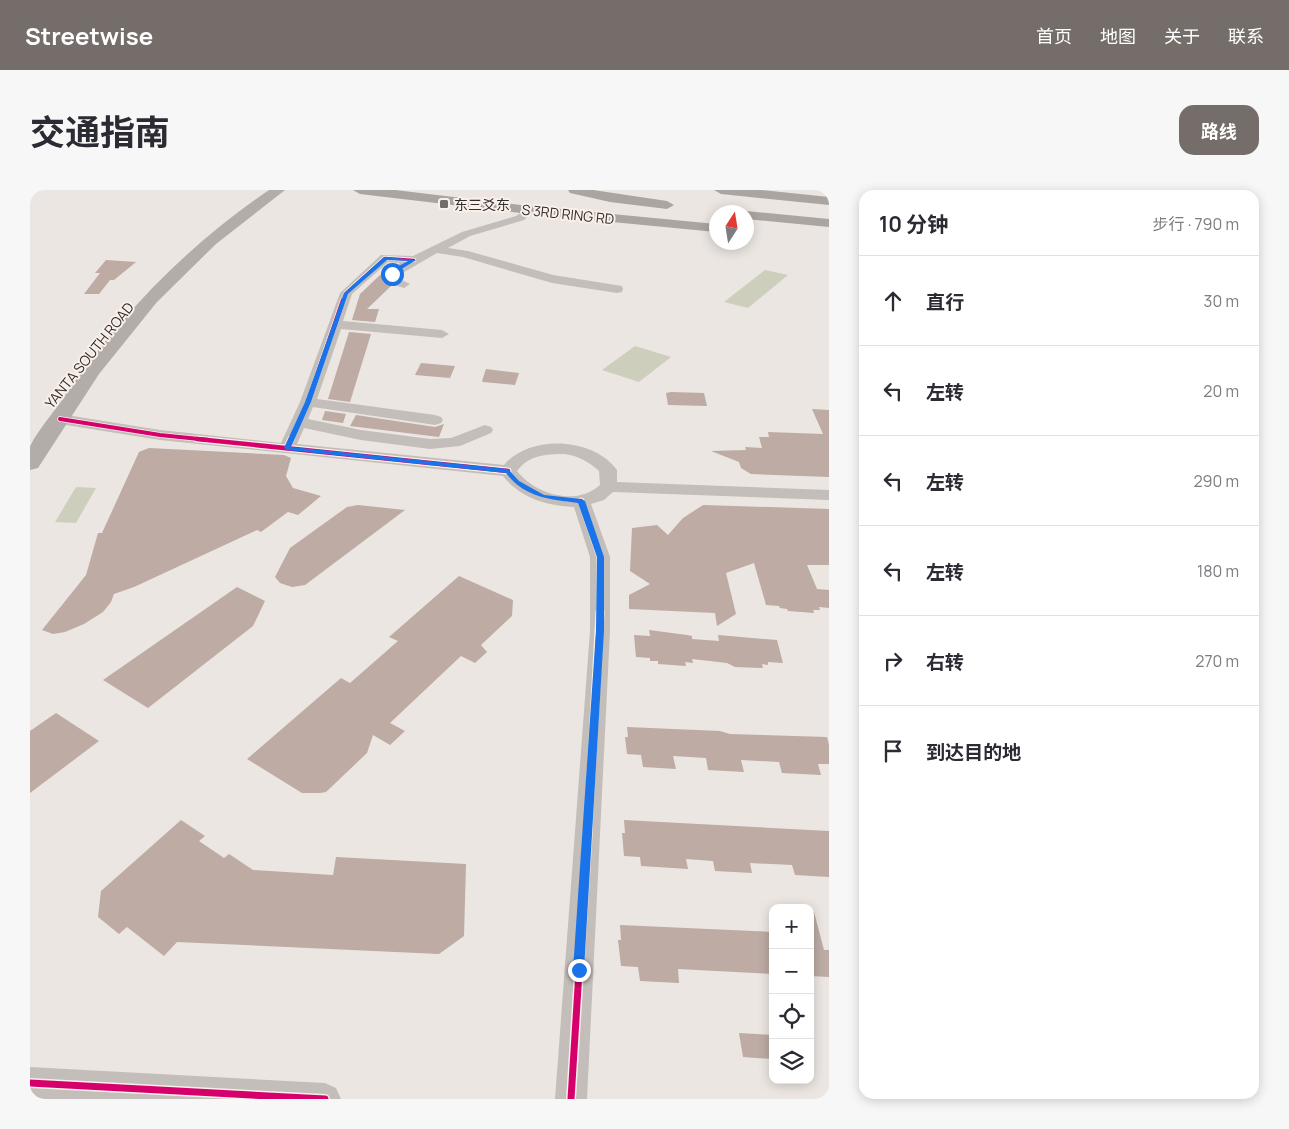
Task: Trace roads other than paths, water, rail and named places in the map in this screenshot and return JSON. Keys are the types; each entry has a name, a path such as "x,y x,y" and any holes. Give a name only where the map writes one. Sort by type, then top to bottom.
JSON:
{"highway":[{"name":"S 3RD RING RD","path":"360,190 529,210 709,227"},
{"path":"575,190 610,198 678,206"},
{"path":"721,190 829,201"},
{"path":"775,190 829,195"},
{"path":"754,215 829,223"}],"main road":[{"name":"YANTA SOUTH ROAD","path":"48,406 121,312 135,297 198,240 268,190"},
{"name":"YANTA SOUTH ROAD","path":"30,463 112,343 174,273 233,222 278,190"}],"street":[{"path":"404,284 395,280 392,274 399,268 466,234 520,218 529,210"},
{"path":"434,249 464,254 552,280 617,289"},
{"path":"287,448 308,402 346,293 386,258 414,260"},
{"path":"336,324 442,334"},
{"path":"308,402 435,420"},
{"path":"60,419 160,435 508,471 517,483 543,497 581,501 598,496 608,487 829,495"},
{"path":"300,422 362,435 430,444 454,443 485,430"},
{"path":"508,471 514,462 535,450 565,449 585,452 598,460 608,470 608,487"},
{"path":"571,1099 600,631 600,557 581,501"},
{"path":"30,1083 325,1099"}],"place":[{"name":"东三爻东","path":"444,204"}]}
